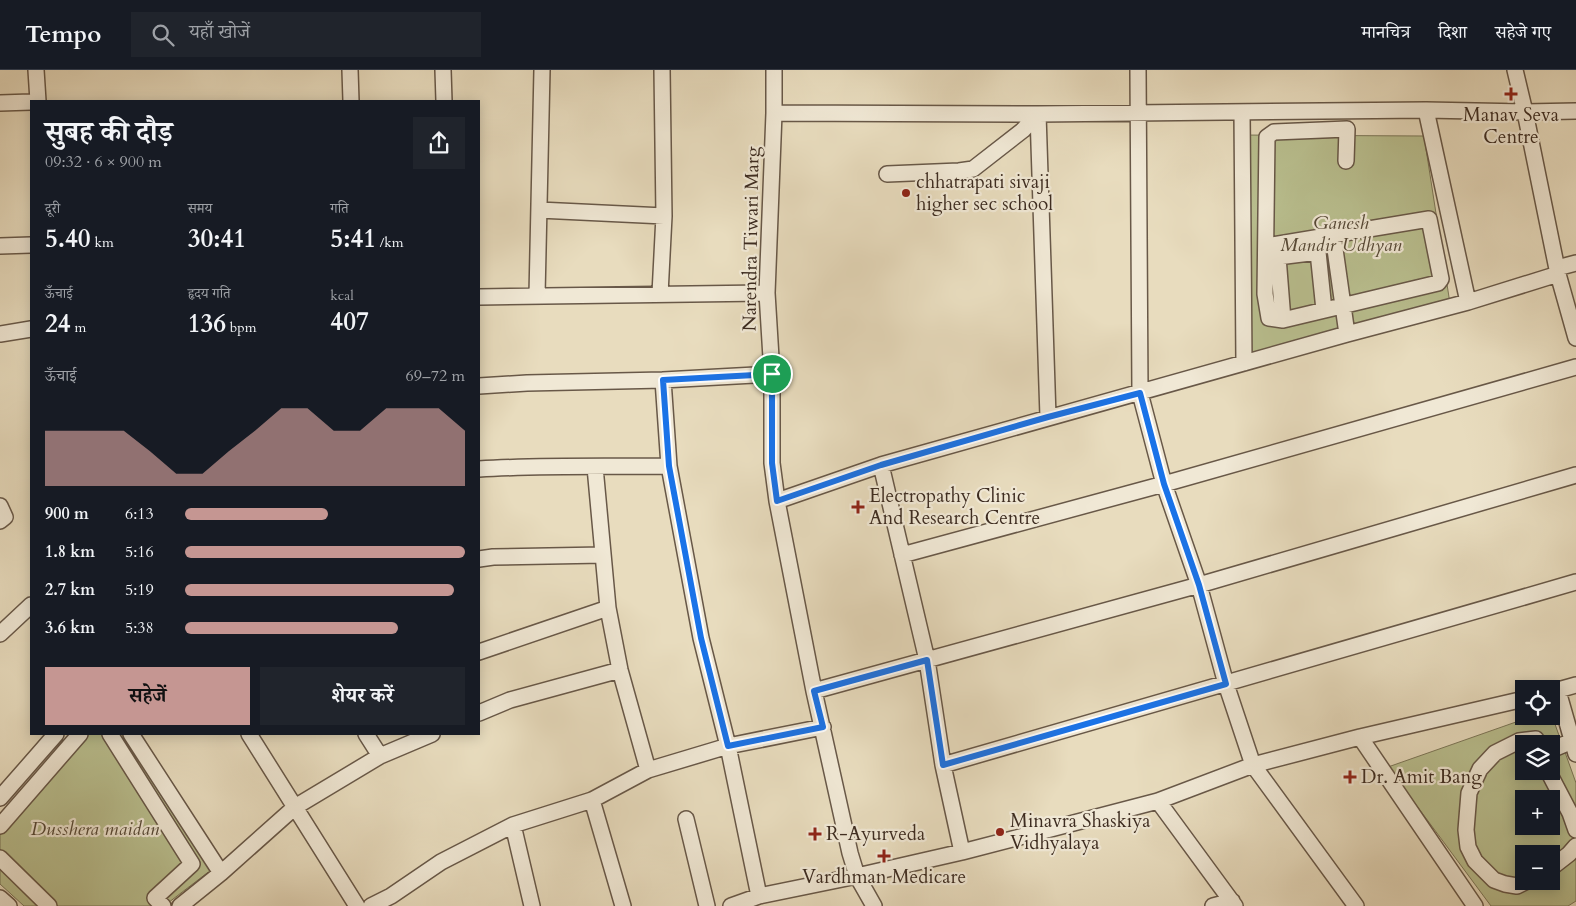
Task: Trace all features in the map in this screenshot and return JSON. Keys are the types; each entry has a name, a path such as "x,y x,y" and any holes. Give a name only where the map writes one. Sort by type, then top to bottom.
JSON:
{"street":[{"path":"36,70 38,100"},
{"path":"350,70 352,100"},
{"path":"443,70 444,100"},
{"path":"536,296 542,70"},
{"path":"660,294 664,216 662,70"},
{"name":"Narendra Tiwari Marg","path":"774,70 767,293 772,374 772,463 777,501 814,691 850,853 857,876 874,906"},
{"path":"1138,70 1140,393 1164,484 1199,585 1226,684 1253,766 1356,906"},
{"path":"1515,70 1558,271 1576,338"},
{"path":"0,103 30,102"},
{"path":"774,113 1038,114 1426,110 1576,111"},
{"path":"1426,110 1468,302"},
{"path":"1242,112 1244,363"},
{"path":"887,174 959,172 974,168 1023,130 1038,114"},
{"path":"1038,114 1048,417"},
{"path":"1266,246 1429,219 1441,279 1438,283 1283,320 1269,318 1265,294 1267,137 1274,132 1347,129 1346,160"},
{"path":"539,210 664,216"},
{"path":"1333,235 1347,334"},
{"path":"0,246 30,245"},
{"path":"1283,320 1278,257 1318,252 1324,310"},
{"path":"777,501 881,465 1048,417 1468,302 1576,264"},
{"path":"480,297 767,293"},
{"path":"0,334 30,330"},
{"path":"902,555 1164,484 1576,367"},
{"path":"480,386 663,380 772,374"},
{"path":"663,380 669,466 701,638 728,746 759,896"},
{"path":"881,465 927,660 943,765 962,852"},
{"path":"480,469 529,466 669,466"},
{"path":"595,467 608,608 620,670 648,770"},
{"path":"814,691 1199,585 1576,475"},
{"path":"0,506 5,516 0,521"},
{"path":"480,559 603,555"},
{"path":"943,765 1576,582"},
{"path":"0,634 30,606"},
{"path":"480,652 608,608"},
{"path":"480,713 510,700 620,670"},
{"path":"1560,690 1576,685"},
{"path":"735,905 759,896 962,852 1158,801 1253,766 1360,737 1515,701"},
{"path":"1560,706 1574,747 1560,749"},
{"path":"371,906 391,896 441,862 513,825 592,800 648,770 728,746 823,727"},
{"path":"0,798 55,735"},
{"path":"0,826 79,735"},
{"path":"111,735 192,864 155,903"},
{"path":"132,735 221,873"},
{"path":"250,735 358,906"},
{"path":"367,735 380,756"},
{"path":"180,906 221,873 295,807 380,756 430,735"},
{"path":"1360,737 1475,906"},
{"path":"1515,743 1495,753 1480,769 1468,793 1466,830 1468,847 1475,861 1494,880 1515,886"},
{"path":"1553,780 1570,813 1576,830"},
{"path":"592,800 623,906"},
{"path":"1158,801 1233,904"},
{"path":"686,819 707,906"},
{"path":"513,825 532,906"},
{"path":"1560,861 1576,846"},
{"path":"0,858 49,906"},
{"path":"0,898 9,906"},
{"path":"1213,906 1233,904"}],"green space":[{"name":"Ganesh Mandir Udhyan","path":"1238,135 1424,136 1451,310 1251,353"},
{"path":"1515,722 1515,725 1555,725 1559,735 1515,735 1515,780 1560,780 1560,738 1576,783 1576,901 1568,906 1491,906 1388,767"},
{"name":"Dusshera maidan","path":"76,735 127,735 211,870 164,906 24,906 0,884 0,821"}],"place":[{"name":"Manav Seva Centre","path":"1511,94"},
{"name":"chhatrapati sivaji higher sec school","path":"906,193"},
{"name":"Electropathy Clinic And Research Centre","path":"858,507"},
{"name":"Dr. Amit Bang","path":"1350,777"},
{"name":"Minavra Shaskiya Vidhyalaya","path":"1000,832"},
{"name":"R-Ayurveda","path":"815,834"},
{"name":"Vardhman Medicare","path":"884,856"}],"route":[{"path":"772,374 772,463 777,501 881,465 1048,417 1140,393 1164,484 1199,585 1226,684 943,765 927,660 814,691 823,727 728,746 701,638 669,466 663,380 772,374"}]}
